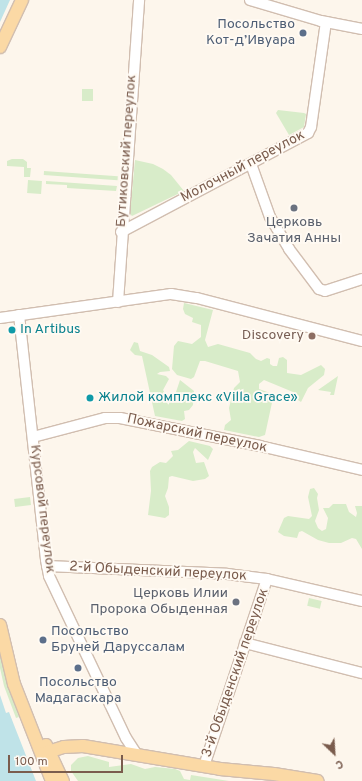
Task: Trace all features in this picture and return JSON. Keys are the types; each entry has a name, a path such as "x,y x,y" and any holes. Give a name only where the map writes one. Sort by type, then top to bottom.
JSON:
{"main road":[{"path":"0,47 22,0"},
{"path":"0,625 14,684 25,714 63,781"},
{"path":"46,753 64,747 78,746 243,773 271,781"},
{"path":"46,753 52,781"},
{"path":"243,773 274,774 317,781"}],"street":[{"name":"Бутиковский переулок","path":"118,302 138,0"},
{"path":"250,0 326,22 362,29"},
{"name":"Молочный переулок","path":"122,232 251,164 306,134 310,130 326,22"},
{"path":"251,164 270,217 289,249 319,289 325,291 362,280"},
{"path":"0,318 160,295 183,295 362,341"},
{"name":"Курсовой переулок","path":"19,315 47,566 52,581 126,738 137,755"},
{"name":"Пожарский переулок","path":"33,437 105,418 120,418 255,445 362,470"},
{"name":"2-й Обыденский переулок","path":"47,566 227,574 267,579 362,601"},
{"name":"3-й Обыденский переулок","path":"204,766 267,579"},
{"path":"245,643 362,673"}],"green space":[{"path":"82,89 93,89 93,101 82,101"},
{"path":"278,110 306,114 304,127 289,135 276,113"},
{"path":"12,159 23,159 27,162 27,168 31,168 30,177 24,177 24,167 7,166 7,161"},
{"path":"135,160 153,164 163,169 171,175 184,191 132,216 130,214"},
{"path":"44,171 118,176 118,180 44,175"},
{"path":"28,180 42,181 41,194 27,193"},
{"path":"46,181 117,186 116,191 67,188 67,185 46,184"},
{"path":"184,303 213,310 205,340 208,347 218,344 250,353 256,359 261,361 267,358 270,359 270,364 273,366 277,366 279,358 283,357 287,360 287,373 301,375 321,365 325,369 324,375 308,388 301,402 298,400 299,396 293,392 264,380 259,384 259,389 270,393 273,398 265,435 259,437 224,430 225,425 231,420 229,408 234,388 240,382 238,371 205,361 200,361 194,377 191,379 177,375 172,369 174,346 178,341 192,344 201,337 201,325 192,322 193,318 185,314 183,309"},
{"path":"134,342 138,343 140,351 152,355 169,367 170,371 160,372 157,374 166,376 169,379 163,390 168,399 174,398 180,380 194,391 193,405 189,410 184,411 185,419 182,421 155,416 142,356 135,355 130,350"},
{"path":"338,376 334,395 330,395 331,392 318,390"},
{"path":"189,441 210,446 213,449 208,460 195,448 193,452 196,463 204,462 209,476 205,479 193,481 172,476 169,477 168,488 165,496 169,507 169,515 165,518 148,515 151,491 150,471 152,467 160,462 166,463 173,456 171,451 178,450"},
{"path":"314,488 318,494 317,498 319,510 315,521 318,528 322,531 326,529 328,518 323,508 329,508 333,504 346,504 349,512 356,517 357,513 355,506 362,506 362,549 356,539 352,538 341,543 329,543 318,540 302,531 299,532 297,538 284,536 278,532 284,518 288,516 309,519 312,516 308,497 310,489"},
{"path":"30,497 31,505 15,507 14,499"},
{"path":"309,598 322,601 320,609 307,606"},
{"path":"0,652 8,685 19,717 16,718 4,686 0,668"},
{"path":"88,756 109,762 109,767 131,764 145,769 155,767 175,769 180,771 184,779 190,780 191,775 229,781 78,781 71,771 71,765 78,758"}],"water":[{"path":"0,0 10,0 0,22"},
{"path":"0,695 6,713 9,712 36,781 0,781"}],"place":[{"name":"Посольство Кот-д’Ивуара","path":"303,33"},
{"name":"Церковь Зачатия Анны","path":"294,208"},
{"name":"In Artibus","path":"12,330"},
{"name":"Discovery","path":"312,336"},
{"name":"Жилой комплекс «Villa Grace»","path":"90,398"},
{"name":"Церковь Илии Пророка Обыденная","path":"236,602"},
{"name":"Посольство Бруней Даруссалам","path":"43,640"},
{"name":"Посольство Мадагаскара","path":"78,668"}]}
